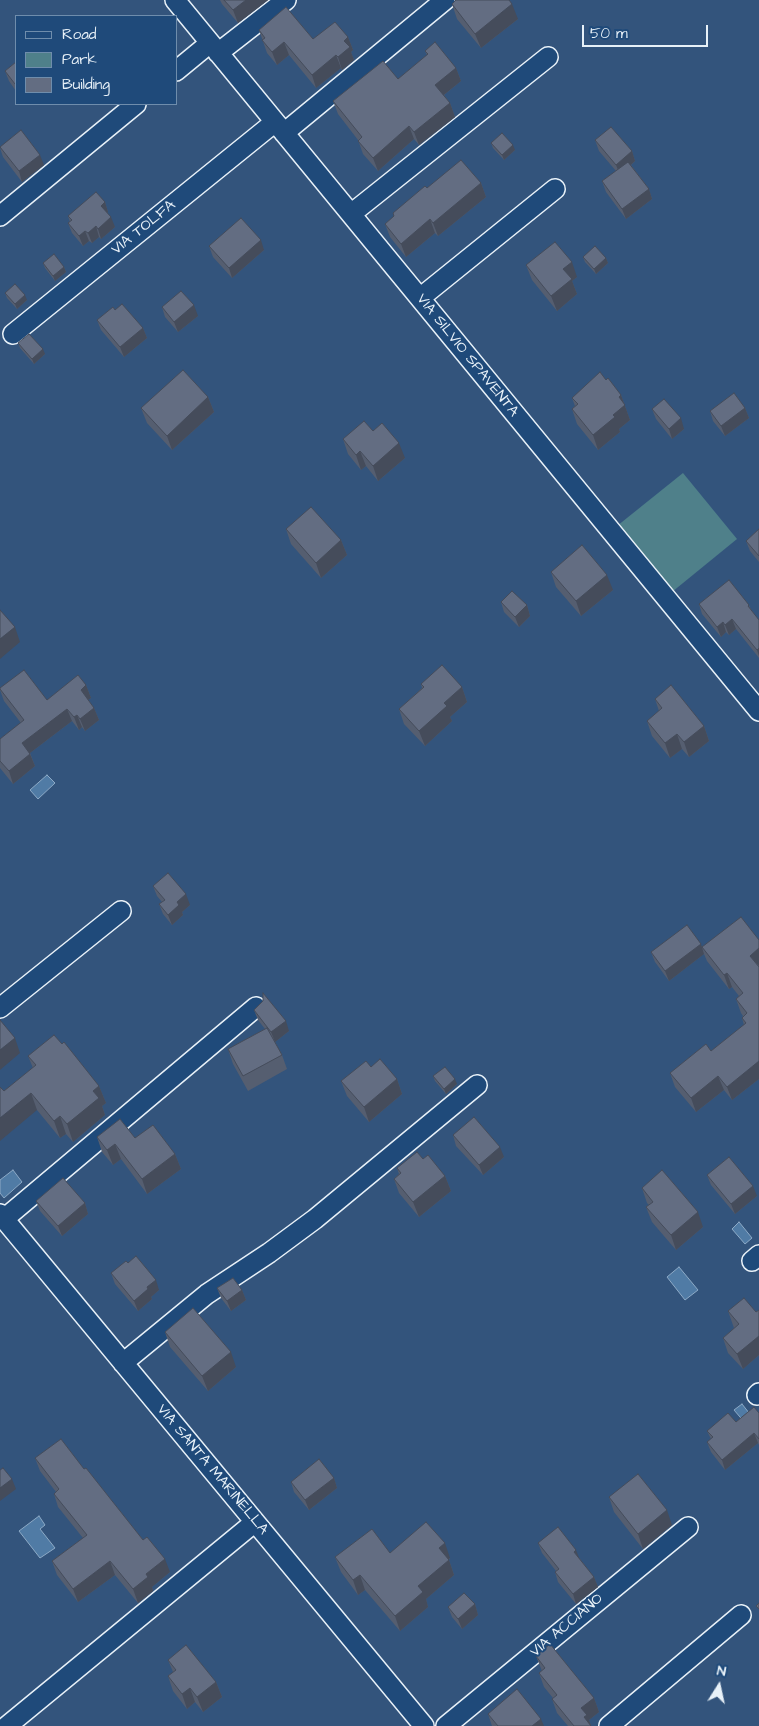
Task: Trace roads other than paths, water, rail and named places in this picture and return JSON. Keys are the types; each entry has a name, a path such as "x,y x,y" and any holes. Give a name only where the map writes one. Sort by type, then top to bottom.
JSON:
{"street":[{"name":"VIA SILVIO SPAVENTA","path":"176,0 759,711"},
{"path":"178,70 286,0"},
{"name":"VIA TOLFA","path":"13,334 445,0"},
{"path":"351,214 548,57"},
{"path":"0,216 135,105"},
{"path":"420,298 555,189"},
{"path":"0,1008 121,911"},
{"path":"2,1216 256,1006"},
{"path":"123,1363 207,1294 315,1220 477,1085"},
{"name":"VIA SANTA MARINELLA","path":"2,1216 424,1726"},
{"path":"7,1726 255,1522"},
{"name":"VIA ACCIANO","path":"446,1726 688,1527"},
{"path":"609,1726 741,1615"}],"water":[{"path":"47,775 55,783 38,799 30,790"},
{"path":"13,1170 22,1182 4,1198 0,1193 0,1180"},
{"path":"739,1222 752,1238 745,1244 732,1229"},
{"path":"679,1267 698,1290 685,1300 667,1277"},
{"path":"742,1404 753,1418 746,1424 734,1410"},
{"path":"39,1516 45,1525 40,1529 55,1548 40,1558 19,1531"}]}
